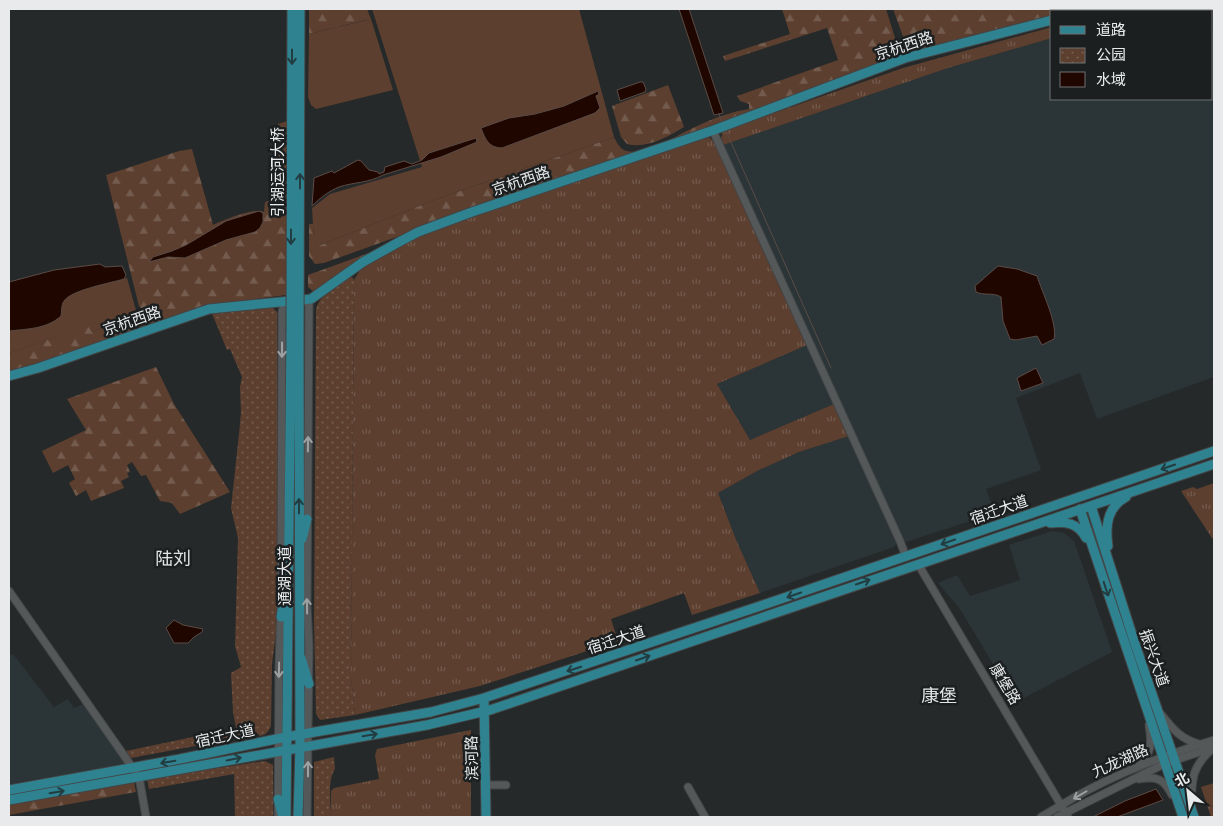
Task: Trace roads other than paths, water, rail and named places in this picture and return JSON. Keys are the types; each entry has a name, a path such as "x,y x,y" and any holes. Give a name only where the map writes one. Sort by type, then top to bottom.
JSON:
{"main road":[{"name":"引湖运河大桥","path":"292,9 295,335"},
{"name":"引湖运河大桥","path":"295,335 300,9"},
{"name":"京杭西路","path":"9,376 38,368 209,309 306,300 324,290 375,254 418,232 713,130 905,58 1050,21"},
{"name":"通湖大道","path":"295,335 299,551 298,694 304,734 298,793 298,817"},
{"name":"通湖大道","path":"285,817 286,791 282,738 287,694 295,335"},
{"name":"宿迁大道","path":"9,790 282,738 431,712 484,698 906,557 1214,451"},
{"name":"宿迁大道","path":"9,800 427,725 485,711 1214,464"},
{"path":"1111,571 1106,529 1108,519 1119,500 1146,487"},
{"name":"振兴大道","path":"1091,506 1192,813"},
{"name":"振兴大道","path":"1080,509 1183,817"},
{"path":"299,551 307,520"},
{"path":"1023,528 1062,522 1075,525 1087,539 1100,572"},
{"path":"281,617 288,586"},
{"path":"299,652 309,684"},
{"path":"287,694 291,698 298,694"},
{"name":"滨河路","path":"484,698 486,817"},
{"path":"286,791 293,784 297,787 298,793"},
{"path":"278,799 285,817"}],"street":[{"path":"713,130 906,557"},
{"path":"304,734 309,684 307,520 309,304 306,300"},
{"path":"282,738 282,322 284,302"},
{"name":"康堡路","path":"918,564 1066,815"},
{"path":"9,591 139,777 146,817"},
{"path":"1157,709 1178,735 1185,740 1200,744"},
{"path":"1135,769 1144,761 1151,748 1148,715"},
{"name":"九龙湖路","path":"1057,817 1066,815 1131,781 1173,756 1200,744 1214,745"},
{"path":"1192,813 1192,782 1194,774 1201,758 1214,745"},
{"name":"九龙湖路","path":"1173,756 1214,745"},
{"path":"304,746 307,817"},
{"path":"278,817 282,750"},
{"name":"九龙湖路","path":"1041,817 1088,790 1135,769 1163,761"},
{"path":"1131,781 1146,778 1160,780 1168,786 1179,806"},
{"path":"486,785 506,785"},
{"path":"688,787 705,817"}],"water":[{"path":"679,9 689,9 723,113 714,115"},
{"path":"643,82 646,89 645,92 620,101 617,90"},
{"path":"598,91 599,94 596,96 600,108 595,113 502,148 491,145 481,128 509,118 535,114 564,106"},
{"path":"476,138 477,142 441,157 372,180 339,187 325,195 312,206 314,178 332,171 334,173 358,160 369,170 379,174 384,172 385,167 404,161 412,164 422,160 429,153"},
{"path":"259,211 263,213 263,222 255,232 226,240 185,258 168,257 149,262 153,257 186,245 226,221"},
{"path":"100,264 105,267 122,266 126,275 124,279 74,293 63,303 61,316 50,324 36,328 9,331 9,282 54,270"},
{"path":"998,266 1017,269 1037,276 1052,317 1055,333 1054,339 1042,345 1037,336 1016,340 1010,339 1003,321 1001,297 976,292 975,286"},
{"path":"1036,368 1043,383 1021,391 1017,378"},
{"path":"174,620 183,625 203,629 202,632 188,643 174,643 166,628"},
{"path":"1156,789 1163,800 1117,817 1093,817 1125,801"}],"waterway":[{"path":"719,114 722,122"},
{"path":"726,131 831,368"}],"district":[{"name":"陆刘","path":"173,559"},
{"name":"康堡","path":"939,696"}]}
